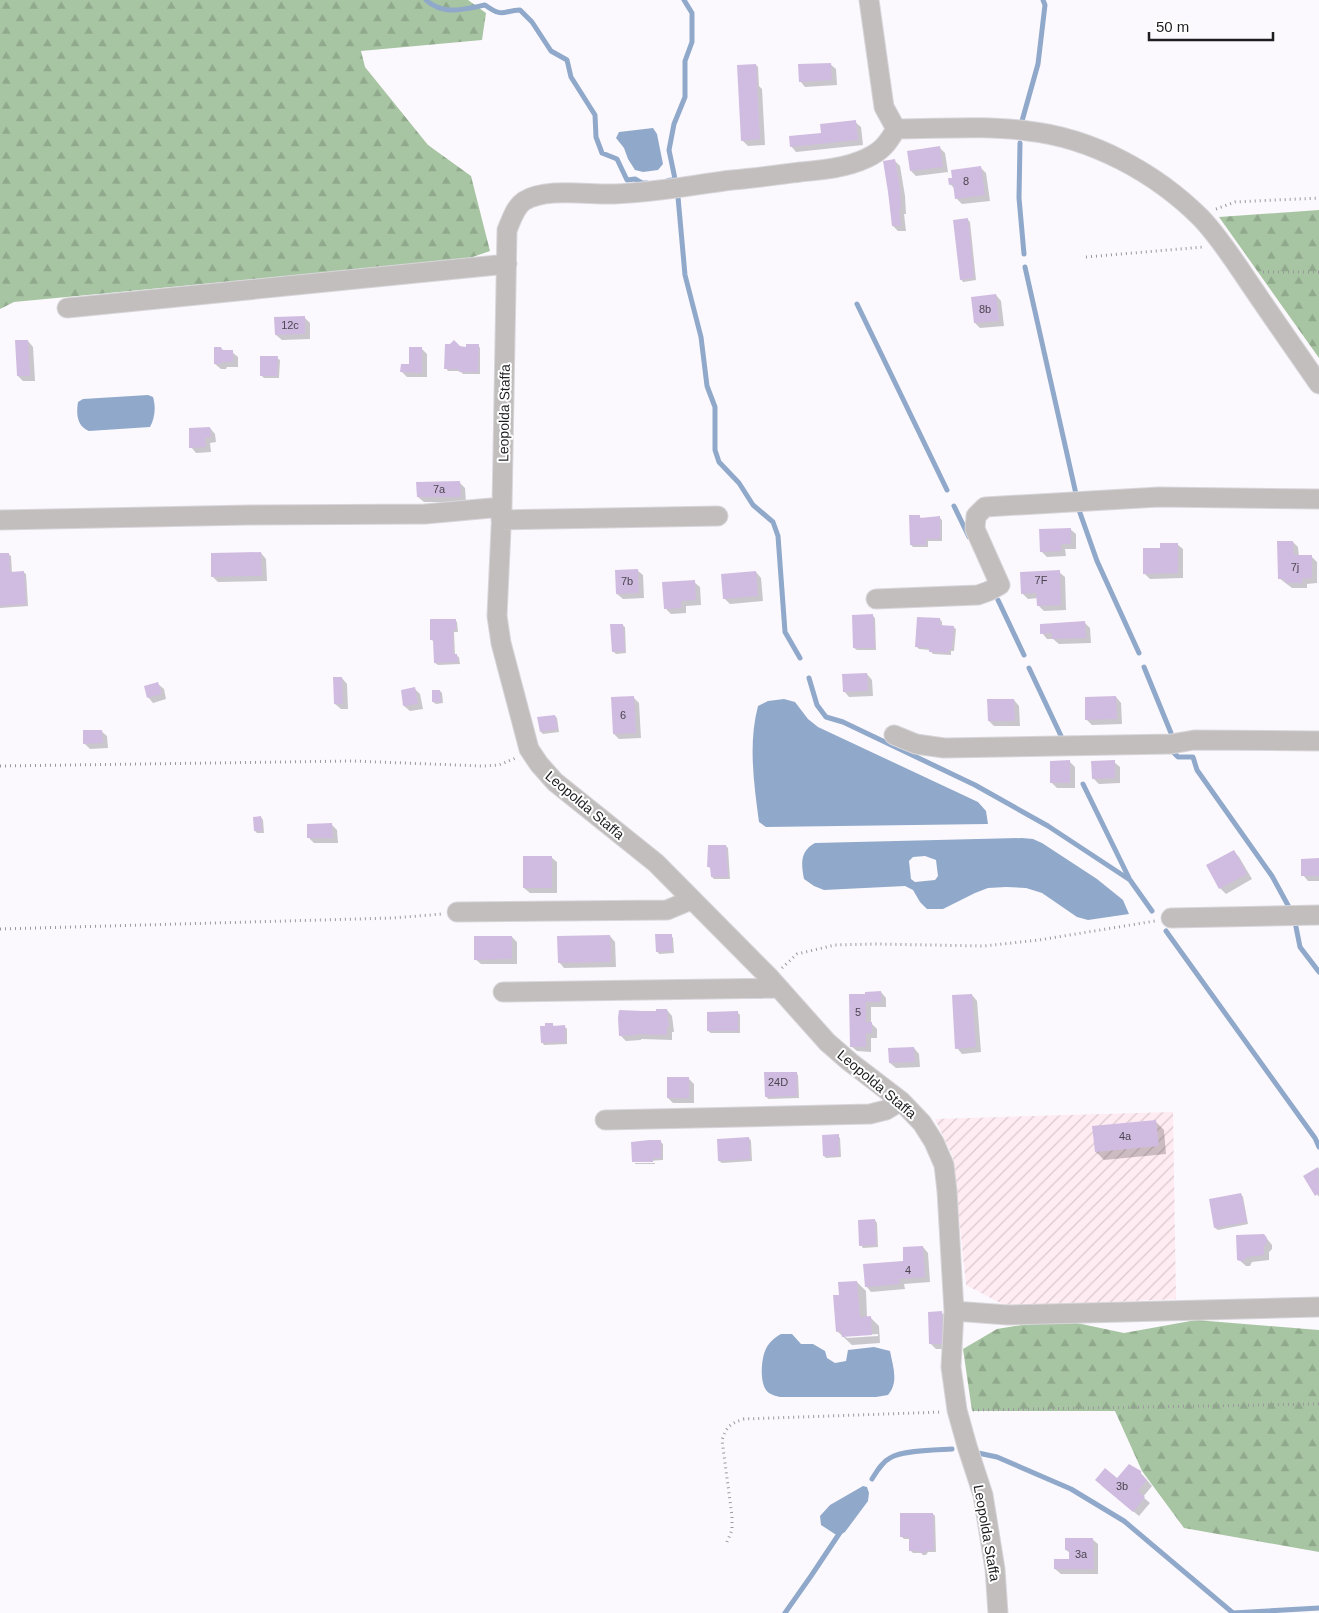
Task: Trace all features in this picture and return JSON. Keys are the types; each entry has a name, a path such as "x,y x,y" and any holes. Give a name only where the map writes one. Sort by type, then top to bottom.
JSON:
{"street":[{"path":"868,0 884,107 896,129 985,128 1028,131 1067,138 1109,154 1143,173 1178,197 1202,219 1224,245 1319,384"},
{"name":"Leopolda Staffa","path":"896,129 885,147 868,158 828,169 696,184 642,193 560,193 540,195 523,201 512,216 507,230 502,514 497,616 501,643 529,749 539,764 555,782 656,863 774,983 827,1042 901,1101 922,1123 934,1142 944,1165 948,1191 954,1311 951,1367 958,1410 967,1446 983,1495 995,1568 998,1613"},
{"path":"67,308 507,264"},
{"path":"876,599 978,595 1000,585 975,529 976,516 985,507 1159,497 1319,499"},
{"path":"0,520 425,514 718,516"},
{"path":"894,735 916,744 944,748 1171,744 1194,740 1319,741"},
{"path":"457,912 667,910 691,900"},
{"path":"1172,918 1319,915"},
{"path":"503,992 774,983"},
{"path":"605,1120 870,1114 886,1110 901,1101"},
{"path":"954,1311 1008,1315 1319,1307"}],"path":[{"path":"1202,219 1219,208 1235,202 1319,198"},
{"path":"1086,257 1224,245"},
{"path":"1242,272 1319,272"},
{"path":"0,766 352,761 483,766 499,765 513,760 529,749"},
{"path":"0,929 393,918 457,912"},
{"path":"774,983 797,954 835,946 876,944 984,946 1039,940 1172,918"},
{"path":"727,1542 732,1530 732,1516 722,1440 725,1430 732,1423 744,1419 939,1413 958,1410 1319,1404"}],"shaded area":[{"path":"1173,1112 1176,1299 1008,1307 966,1285 953,1157 935,1119"}],"green space":[{"path":"0,0 468,0 486,13 482,40 361,51 365,67 428,145 471,176 490,251 467,259 14,302 0,309"},
{"path":"1319,210 1319,358 1219,217"},
{"path":"1058,1319 1124,1333 1196,1320 1319,1330 1319,1552 1184,1528 1142,1471 1115,1411 972,1411 963,1349 997,1329"}],"water":[{"path":"653,128 657,134 663,164 658,170 643,172 635,170 624,148 616,138 619,132"},
{"path":"148,395 153,397 154,405 154,416 150,427 89,431 82,426 78,419 78,402 83,399"},
{"path":"784,699 795,702 808,719 818,727 978,802 986,811 988,824 766,827 759,822 755,793 753,735 755,720 758,706 768,701"},
{"path":"1033,839 1097,879 1123,900 1129,914 1088,920 1077,917 1042,893 1026,888 988,888 943,909 927,909 913,890 905,886 824,890 804,879 802,868 804,854 815,843","holes":["925,856 936,860 938,876 935,880 915,882 911,879 909,861 913,857"]},
{"path":"781,1334 792,1334 801,1344 813,1344 825,1351 827,1358 835,1363 846,1361 848,1350 874,1347 890,1351 894,1374 891,1390 888,1395 876,1397 780,1397 770,1394 766,1390 762,1379 763,1361 768,1346"},
{"path":"863,1486 867,1487 869,1493 868,1501 845,1532 838,1536 821,1525 820,1516 830,1505"}],"building":[{"path":"831,63 832,80 799,82 798,64"},
{"path":"756,64 760,139 741,141 737,65"},
{"path":"856,120 858,140 790,147 789,136 821,133 820,124"},
{"path":"940,146 943,167 910,171 907,151"},
{"path":"895,159 900,189 901,209 899,209 901,226 892,226 883,161"},
{"path":"981,166 985,195 955,199 953,184 949,185 948,178 952,178 951,170"},
{"path":"968,218 974,278 960,280 953,220"},
{"path":"996,294 999,321 974,323 971,297"},
{"path":"305,316 305,334 275,335 274,317"},
{"path":"15,340 28,340 30,376 17,376"},
{"path":"454,340 460,346 466,347 466,344 479,344 478,372 459,372 459,369 444,369 445,344 450,344"},
{"path":"214,347 221,347 222,350 233,350 233,362 214,364"},
{"path":"409,347 422,347 422,373 400,372 401,364 409,364"},
{"path":"260,356 278,356 277,376 260,376"},
{"path":"210,427 211,437 205,438 206,447 189,448 189,428"},
{"path":"460,481 461,497 417,497 416,482"},
{"path":"909,515 920,515 920,518 940,516 940,539 926,539 926,545 910,545"},
{"path":"1071,528 1071,544 1061,544 1061,551 1040,552 1039,529"},
{"path":"1277,541 1293,541 1294,555 1312,555 1312,578 1302,579 1303,583 1285,583 1285,579 1278,579"},
{"path":"1160,543 1178,543 1178,573 1143,574 1143,548 1160,548"},
{"path":"261,552 262,576 211,577 211,553"},
{"path":"0,553 9,553 10,572 24,571 26,604 0,606"},
{"path":"638,569 639,593 616,594 615,570"},
{"path":"1060,570 1061,605 1037,606 1036,593 1021,594 1020,572"},
{"path":"756,571 758,596 723,599 721,574"},
{"path":"695,580 696,600 681,601 681,608 664,609 662,582"},
{"path":"873,614 875,648 853,648 852,615"},
{"path":"917,617 940,618 940,625 954,626 952,649 949,649 949,653 929,652 929,648 915,647"},
{"path":"430,619 456,619 456,630 453,630 453,654 457,654 458,662 434,663 433,640 430,640"},
{"path":"1085,621 1086,638 1052,639 1052,633 1040,634 1040,624"},
{"path":"610,624 623,624 625,651 612,652"},
{"path":"867,673 868,691 843,692 842,674"},
{"path":"333,677 342,677 343,704 334,704"},
{"path":"158,682 162,694 147,698 144,686"},
{"path":"415,687 418,704 403,706 401,690"},
{"path":"432,690 440,690 441,702 432,702"},
{"path":"634,696 636,733 613,734 611,697"},
{"path":"1116,696 1117,719 1085,720 1085,697"},
{"path":"987,699 1014,699 1015,721 988,721"},
{"path":"555,715 558,729 540,732 537,717"},
{"path":"83,730 102,730 103,743 83,744"},
{"path":"1070,760 1070,783 1050,783 1050,761"},
{"path":"1115,760 1115,778 1092,779 1091,761"},
{"path":"261,816 262,831 254,831 253,817"},
{"path":"332,823 333,838 307,838 307,824"},
{"path":"708,845 726,845 728,877 711,877 710,867 707,867"},
{"path":"1234,850 1247,874 1219,889 1206,865"},
{"path":"523,856 552,856 552,888 523,888"},
{"path":"1319,858 1319,876 1301,876 1301,859"},
{"path":"655,934 672,934 672,951 656,952"},
{"path":"610,935 611,962 558,963 557,936"},
{"path":"474,936 512,936 512,959 474,960"},
{"path":"881,991 881,1002 866,1002 866,1022 872,1022 872,1033 866,1033 866,1047 850,1047 849,994"},
{"path":"972,994 976,1047 955,1049 952,995"},
{"path":"656,1009 667,1009 669,1027 667,1027 667,1035 636,1034 619,1036 619,1010 656,1011"},
{"path":"738,1011 738,1031 707,1031 707,1012"},
{"path":"545,1023 553,1023 553,1026 565,1025 565,1042 541,1043 540,1026 545,1026"},
{"path":"914,1047 915,1062 889,1063 888,1048"},
{"path":"764,1072 797,1072 797,1096 765,1097"},
{"path":"667,1077 689,1077 689,1098 667,1098"},
{"path":"1156,1120 1159,1146 1095,1152 1092,1126"},
{"path":"839,1134 839,1156 823,1156 822,1135"},
{"path":"749,1137 750,1159 718,1161 717,1139"},
{"path":"661,1140 661,1158 653,1158 653,1162 632,1162 631,1142"},
{"path":"1318,1167 1319,1193 1315,1196 1303,1176"},
{"path":"1241,1193 1247,1222 1214,1228 1209,1199"},
{"path":"875,1219 876,1245 859,1246 858,1220"},
{"path":"1264,1234 1267,1238 1267,1243 1264,1246 1264,1255 1247,1257 1244,1261 1237,1260 1236,1235"},
{"path":"923,1246 925,1277 899,1279 900,1284 865,1287 863,1264 903,1261 903,1247"},
{"path":"857,1281 860,1317 871,1316 872,1335 842,1337 841,1331 836,1332 833,1295 839,1295 838,1282"},
{"path":"942,1311 943,1344 929,1344 928,1312"},
{"path":"1129,1464 1141,1471 1141,1475 1147,1480 1138,1491 1145,1497 1133,1512 1095,1480 1105,1468 1117,1478"},
{"path":"900,1513 933,1513 934,1550 924,1553 909,1551 909,1537 900,1537"},
{"path":"1065,1538 1093,1538 1094,1569 1054,1569 1054,1559 1069,1559 1069,1550 1065,1550"}],"waterway":[{"path":"426,0 433,5 447,10 485,5 499,13 520,10 532,22 551,51 567,60 571,77 595,115 596,137 602,153 617,159 627,180 635,179 642,183 647,183"},
{"path":"667,181 675,179 669,150 674,124 685,97 685,61 692,42 692,13 684,0"},
{"path":"1022,121 1038,64 1045,5 1043,0"},
{"path":"1020,143 1019,198 1024,254"},
{"path":"678,197 685,275 701,337 707,386 715,407 715,450 719,462 739,483 753,505 773,522 778,536 785,632 800,658"},
{"path":"1025,267 1076,494"},
{"path":"857,304 947,490"},
{"path":"954,506 969,537"},
{"path":"1079,510 1097,561 1139,653"},
{"path":"998,600 1024,655"},
{"path":"1144,667 1171,733"},
{"path":"1029,668 1062,738"},
{"path":"809,678 817,705 826,717 843,722 975,785 1048,826 1130,880 1152,911"},
{"path":"1173,752 1178,757 1193,757 1197,770 1272,876 1290,909"},
{"path":"1083,784 1129,878"},
{"path":"1295,922 1300,947 1319,972"},
{"path":"1166,931 1315,1138 1319,1147"},
{"path":"872,1479 880,1467 895,1455 952,1449"},
{"path":"978,1453 997,1457 1071,1489 1124,1521 1233,1613 1319,1608"},
{"path":"785,1613 841,1531"}]}
